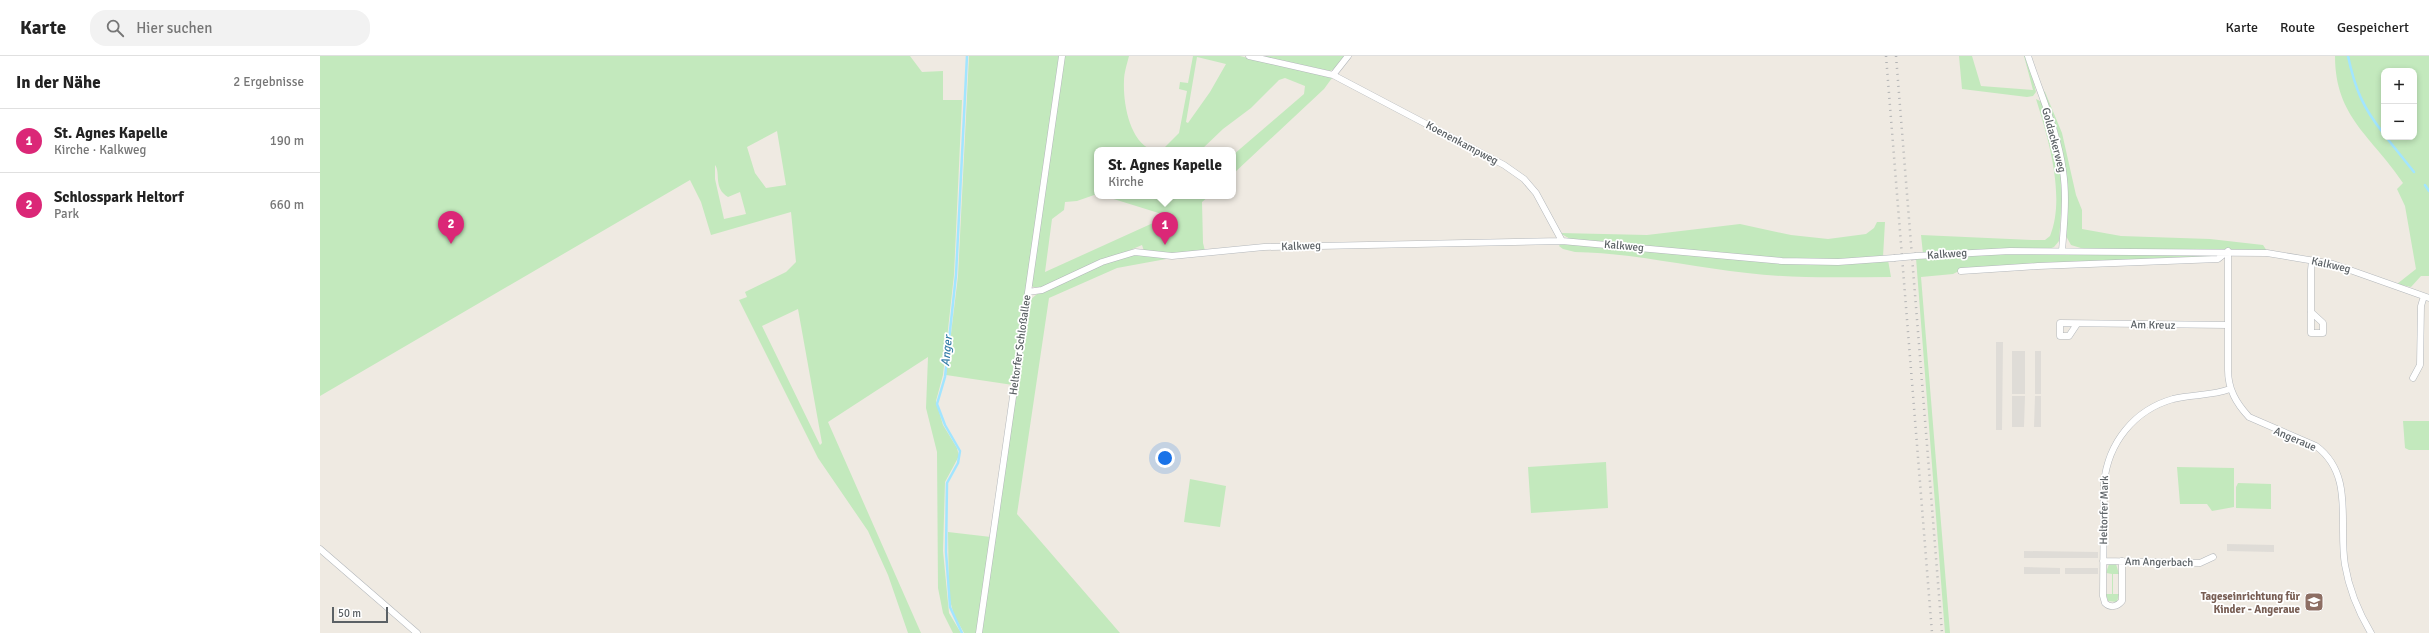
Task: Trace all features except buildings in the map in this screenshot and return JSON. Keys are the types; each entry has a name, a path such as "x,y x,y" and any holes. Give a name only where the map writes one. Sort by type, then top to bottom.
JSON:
{"street":[{"name":"Heltorfer Schloßallee","path":"979,633 1062,56"},
{"path":"1249,56 1333,75 1348,56"},
{"name":"Goldackerweg","path":"2028,56 2053,130 2063,170 2065,201 2062,251"},
{"name":"Koenenkampweg","path":"1333,75 1497,161 1524,179 1536,193 1562,241"},
{"name":"Kalkweg","path":"1028,292 1042,290 1102,262 1135,252 1172,256 1279,247 1562,241 1782,261 1838,262 1969,252 2228,251 2267,253 2312,260 2367,274 2427,297"},
{"name":"Kalkweg","path":"1961,271 2038,266 2218,259 2228,251"},
{"name":"Angeraue","path":"2228,251 2228,370 2230,389 2241,408 2249,417 2316,446 2325,454 2334,468 2342,485 2343,546 2346,574 2358,607 2371,633"},
{"path":"2311,312 2312,260"},
{"path":"2413,378 2420,364 2421,306 2427,297"},
{"name":"Am Kreuz","path":"2078,324 2228,326"},
{"name":"Heltorfer Mark","path":"2122,561 2122,598 2120,604 2114,606 2107,605 2103,599 2105,470 2113,448 2124,430 2142,414 2158,405 2174,399 2209,395 2230,389"},
{"path":"320,549 417,633"},
{"name":"Am Angerbach","path":"2103,561 2200,563 2213,557"}],"shaded area":[{"path":"1996,342 2003,342 2002,430 1996,430"},
{"path":"2012,351 2025,351 2025,394 2012,394"},
{"path":"2035,351 2041,351 2041,394 2035,394"},
{"path":"2012,396 2025,396 2024,427 2012,427"},
{"path":"2035,396 2041,396 2041,427 2034,427"},
{"path":"2227,544 2274,545 2274,552 2227,551"},
{"path":"2024,551 2098,552 2098,558 2024,558"},
{"path":"2024,567 2060,568 2060,574 2024,574"},
{"path":"2065,568 2098,568 2098,574 2065,574"}],"green space":[{"path":"320,56 910,56 922,72 943,71 943,100 962,100 954,275 943,375 936,401 943,425 957,448 959,456 945,482 943,551 949,613 961,633 953,633 943,613 938,588 937,452 926,408 928,357 828,422 921,633 908,633 888,575 868,531 818,458 739,300 747,297 745,292 786,272 796,262 791,212 711,235 701,202 690,180 320,396","holes":["777,131 786,185 766,188 755,173 747,147","715,165 717,168 720,189 728,197 740,192 746,214 724,219 715,179","798,309 822,443 820,445 762,326"]},
{"path":"969,56 1060,56 1013,385 946,375 958,276"},
{"path":"1064,56 1129,56 1124,78 1126,110 1133,130 1138,138 1147,147 1094,147 1094,195 1077,201 1065,202 1064,210 1052,219 1045,272 1164,218 1165,215 1114,199 1206,199 1202,202 1203,243 1205,251 1173,255 1144,251 1142,245 1041,288 1033,287 1031,284"},
{"path":"1193,56 1240,56 1332,78 1324,89 1236,171 1236,152 1304,94 1305,86 1285,78 1279,80 1251,108 1223,129 1204,147 1165,147 1179,133 1187,91 1179,89 1180,82 1188,83","holes":["1197,57 1226,64 1210,92 1188,123 1186,122"]},
{"path":"1262,56 1346,56 1338,67 1330,71"},
{"path":"1959,56 1972,56 1981,86 2033,90 2024,56 2027,56 2036,92 2033,96 2027,97 1962,89"},
{"path":"2335,56 2429,56 2429,276 2421,276 2411,287 2397,284 2416,269 2405,206 2397,189 2403,183 2358,126 2341,96"},
{"path":"2040,88 2045,92 2062,133 2076,195 2082,210 2082,229 2121,236 2210,239 2263,245 2267,251 2084,249 2071,245 2066,236 2066,185"},
{"path":"2036,99 2042,102 2055,143 2063,186 2059,241 2054,247 2049,249 1923,254 1921,235 2032,240 2045,240 2050,236 2054,220 2056,186 2054,167 2046,131"},
{"path":"1877,222 1885,222 1883,257 1844,259 1804,259 1726,255 1570,239 1560,233 1647,235 1740,224 1791,235 1828,239 1866,234 1874,228"},
{"path":"1561,243 1779,262 1888,260 1891,277 1765,275 1618,255 1575,252 1563,249 1559,246"},
{"path":"2010,253 2211,255 2211,257 1961,270 1953,274 1921,277 1950,633 1945,633 1916,258"},
{"path":"1131,254 1177,257 1117,268 1049,298 1017,514 1120,633 980,633 1029,302 1036,295 1061,281"},
{"path":"2403,421 2429,421 2429,450 2409,450 2405,448"},
{"path":"1606,462 1608,508 1531,513 1528,467"},
{"path":"2177,467 2234,468 2234,507 2212,511 2207,504 2180,504"},
{"path":"1190,479 1226,486 1220,527 1184,522"},
{"path":"2238,483 2271,484 2271,509 2236,508 2236,487"},
{"path":"948,532 991,537 977,633 964,633 954,615 949,597"},
{"path":"2109,564 2116,564 2119,574 2113,574 2113,594 2119,594 2117,602 2108,601 2106,594 2112,594 2112,574 2106,573"}],"waterway":[{"name":"Anger","path":"962,633 950,607 946,552 947,483 958,463 960,451 945,425 937,404 945,377 956,275 967,56"},
{"path":"2348,56 2357,88 2365,107 2381,130"},
{"path":"2388,140 2414,172"},
{"path":"2425,185 2429,191"}],"railway":[{"path":"1886,56 1932,633"},
{"path":"1896,56 1942,633"}],"place":[{"name":"Schlosspark Heltorf","path":"451,244"},
{"name":"St. Agnes Kapelle","path":"1165,245"},
{"name":"Tageseinrichtung für Kinder - Angeraue","path":"2314,602"}]}
